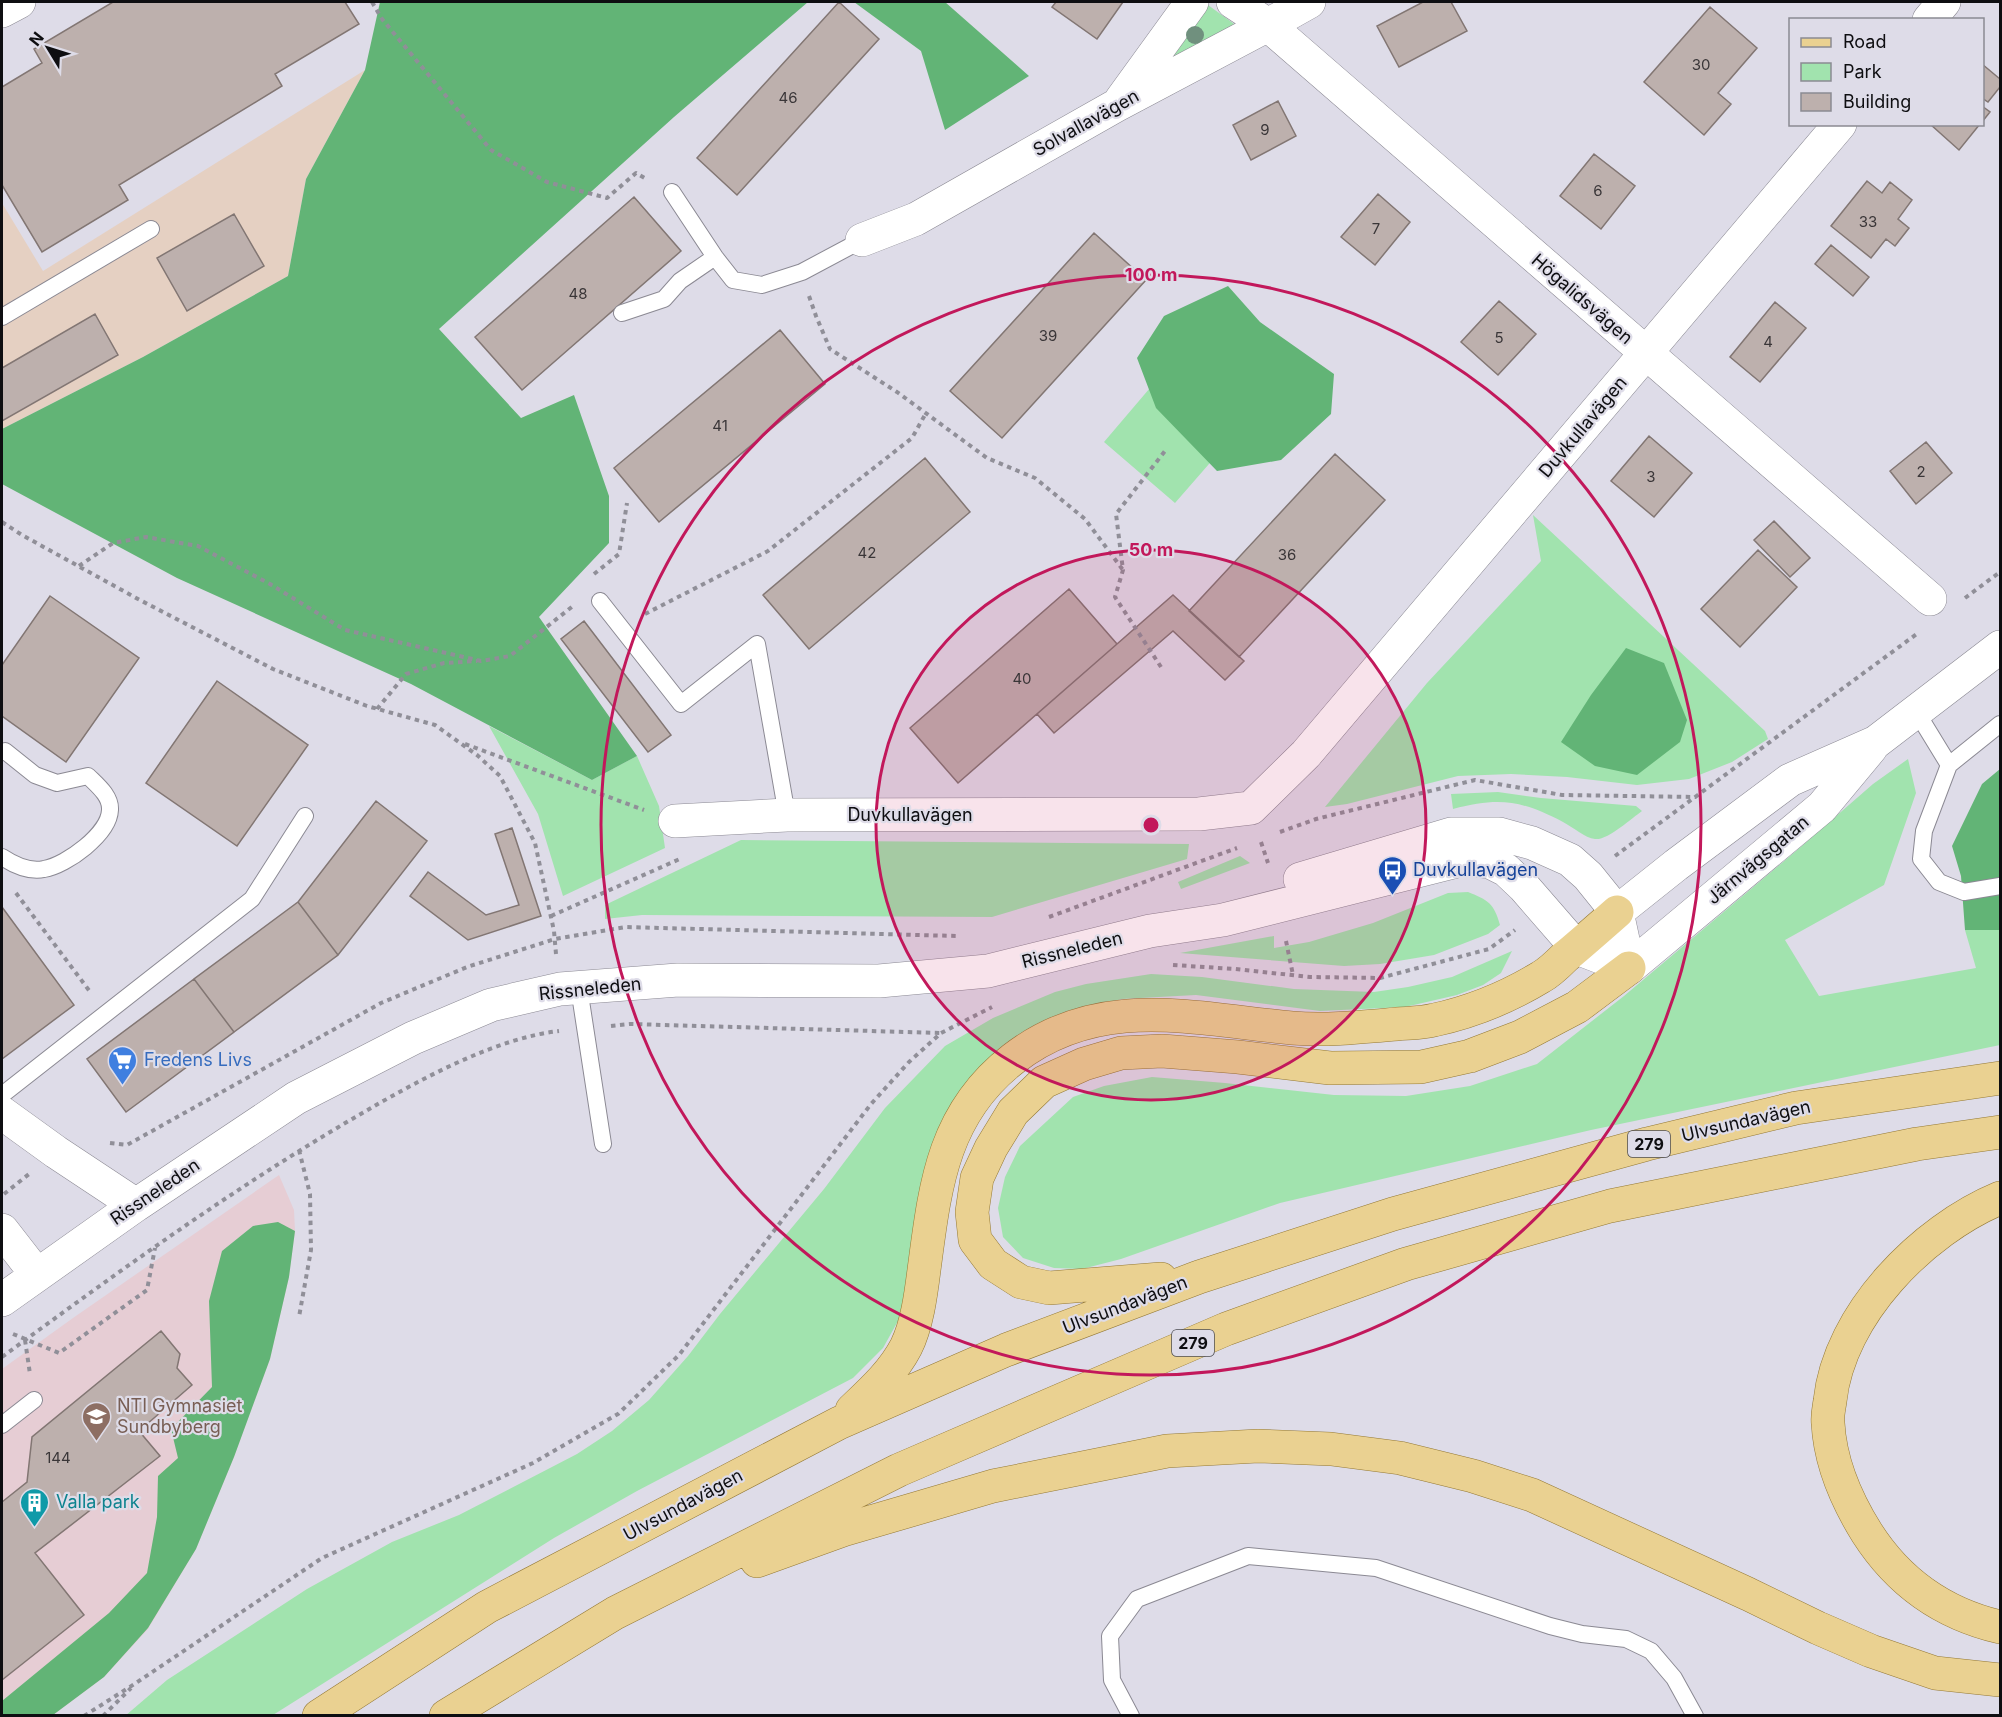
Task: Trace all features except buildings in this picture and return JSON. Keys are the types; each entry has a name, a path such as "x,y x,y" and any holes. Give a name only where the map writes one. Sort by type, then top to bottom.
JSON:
{"main road":[{"path":"839,1423 887,1375 907,1345 920,1301 934,1192 946,1152 963,1113 986,1083 1014,1058 1054,1034 1074,1026 1094,1019 1133,1014 1296,1028 1432,1021 1488,1004 1543,976 1617,912"},
{"path":"1199,1276 1048,1288 1021,1282 993,1264 975,1240 972,1212 977,1178 991,1148 1013,1112 1044,1082 1084,1064 1121,1053 1162,1051 1330,1068 1421,1067 1470,1056 1520,1037 1577,1007 1629,968"},
{"name":"Ulvsundavägen","path":"320,1716 487,1606 839,1423 1006,1350 1199,1276 1393,1214 1647,1144 1796,1108 2001,1078"},
{"name":"279","path":"446,1716 615,1613 899,1470 1226,1329 1406,1264 1610,1206 1917,1144 2001,1132"},
{"path":"2001,1198 1988,1203 1945,1230 1900,1267 1869,1302 1847,1342 1832,1382 1827,1423 1836,1469 1853,1510 1880,1553 1912,1585 1942,1607 1976,1622 2001,1627"},
{"path":"615,1613 843,1530 993,1486 1167,1451 1258,1446 1331,1449 1400,1458 1473,1476 1532,1495 1871,1651 1935,1673 2001,1680"}],"street":[{"path":"2,11 19,2"},
{"path":"1117,105 1192,2"},
{"name":"Högalidsvägen","path":"1233,2 1268,26 1937,606"},
{"name":"Solvallavägen","path":"862,240 916,219 1117,105 1309,2"},
{"path":"1931,18 1944,2"},
{"name":"Duvkullavägen","path":"675,821 787,815 1199,814 1251,808 1306,754 1838,126"},
{"name":"Järnvägsgatan","path":"1629,968 1822,807 1876,742 2001,647"},
{"name":"Järnvägsgatan","path":"1617,912 1790,780 1876,742"},
{"name":"Rissneleden","path":"1150,931 1251,893 1451,834 1499,834 1532,843 1570,860 1588,876 1617,912 1629,968"},
{"name":"Rissneleden","path":"2,1300 136,1205 296,1098 402,1043 491,1005 569,989 678,981 879,981 988,971 1150,931 1224,920 1465,859 1490,862 1506,870 1524,887 1576,948 1629,968"},
{"path":"2,1113 136,1205"},
{"path":"2,1230 37,1275"}],"lane":[{"path":"672,192 733,280 762,285 802,272 862,240"},
{"path":"2,317 151,229"},
{"path":"622,313 664,299 680,281 715,257"},
{"path":"600,601 681,704 757,645 787,815"},
{"path":"1916,711 1949,765"},
{"path":"2001,724 1949,765 1924,831 1921,859 1939,882 1964,892 2001,886"},
{"path":"2,752 4,751 35,775 57,783 88,776 103,790 110,809 104,828 68,861 43,870 15,867 2,856"},
{"path":"2,1095 252,899 304,816"},
{"path":"569,989 585,1028 603,1144"},
{"path":"2,1425 34,1400"},
{"path":"1131,1716 1112,1680 1110,1636 1137,1599 1248,1556 1376,1568 1550,1626 1582,1634 1626,1639 1652,1651 1674,1678 1695,1716"}],"path":[{"path":"372,2 382,19 491,150 547,182 608,198 636,173"},
{"path":"802,272 816,316 830,349 926,413 987,458 1035,478 1085,519 1123,570"},
{"path":"620,627 768,551 912,438 926,413"},
{"path":"1161,667 1115,597 1123,570 1116,514 1165,451"},
{"path":"587,579 619,554 627,503"},
{"path":"2,522 22,536 273,669 376,709 435,725 477,755 500,776 535,843 555,939 569,989"},
{"path":"79,566 113,543 146,537 198,546 270,584 345,630 481,661"},
{"path":"1588,876 1696,796 1937,606 2001,572"},
{"path":"376,709 406,674 444,663 481,661 510,656 578,602 583,607 600,601"},
{"path":"458,742 675,821 682,858 551,916"},
{"path":"1272,835 1316,819 1475,780 1562,795 1696,796"},
{"path":"1039,920 1238,847"},
{"path":"12,884 17,895 106,1014"},
{"path":"1165,965 1310,977 1380,978 1489,949 1542,910"},
{"path":"56,1152 81,1140 127,1144 381,1003 467,967 555,939 627,927 959,936"},
{"path":"84,1716 322,1558 533,1463 618,1414 679,1355 871,1104 909,1062 941,1034 1000,1004"},
{"path":"2,1357 224,1198 299,1150 417,1082 512,1042 546,1033 630,1024 941,1034"},
{"path":"299,1150 310,1194 311,1250 299,1317"},
{"path":"25,1340 59,1353 147,1290 155,1247"},
{"path":"25,1340 34,1400"},
{"path":"103,1716 136,1683"}],"shaded area":[{"path":"365,70 306,179 288,276 143,357 2,429 2,203 43,271"},
{"path":"279,1175 294,1210 295,1231 289,1277 270,1359 234,1457 196,1549 148,1629 104,1677 53,1715 2,1715 2,1369"}],"green space":[{"path":"380,2 808,2 674,117 439,329 521,418 574,395 609,496 609,543 539,617 637,756 592,780 411,684 177,578 2,484 2,429 143,357 288,276 306,179 365,70"},
{"path":"854,2 945,2 1029,76 945,130 921,51"},
{"path":"1208,5 1237,26 1163,63"},
{"path":"1228,286 1260,322 1334,374 1331,414 1281,460 1217,471 1156,408 1137,358 1164,316"},
{"path":"1184,348 1256,410 1175,503 1104,442"},
{"path":"1533,515 1765,731 1768,739 1732,762 1689,779 1637,785 1567,777 1511,774 1458,776 1347,804 1325,807 1427,683 1541,561"},
{"path":"1626,648 1664,663 1687,720 1680,742 1637,775 1595,766 1561,742 1591,695"},
{"path":"489,726 592,780 637,756 659,806 665,848 563,896 538,814"},
{"path":"1908,759 1916,793 1884,885 1785,940 1819,996 1976,968 1965,930 2000,930 2000,1045 1591,1130 1280,1203 1121,1259 1082,1269 1054,1268 1023,1258 1003,1237 998,1208 1005,1177 1020,1146 1073,1097 1104,1086 1152,1077 1334,1095 1406,1096 1470,1086 1537,1064 1624,996 1873,784"},
{"path":"2000,769 2000,930 1965,930 1961,876 1952,846 1982,784"},
{"path":"1498,792 1636,806 1642,811 1613,833 1595,839 1587,837 1548,815 1522,805 1497,802 1453,809 1451,794"},
{"path":"741,840 1189,844 1187,859 992,917 642,915 605,919 605,905"},
{"path":"1240,856 1250,863 1181,889 1178,882"},
{"path":"1468,892 1481,897 1493,907 1500,925 1488,934 1434,955 1380,964 1344,966 1180,953 1274,936 1274,948 1309,942 1373,923 1448,893"},
{"path":"1512,951 1501,973 1483,985 1457,995 1405,1007 1320,1011 1196,995 1122,999 1070,1012 951,1108 931,1147 918,1218 910,1293 883,1348 853,1378 637,1491 554,1538 273,1715 125,1716 167,1680 307,1589 392,1542 459,1515 577,1454 612,1431 649,1400 688,1356 824,1189 885,1108 945,1046 993,1018 1055,992 1086,984 1151,974 1202,977 1294,989 1374,992 1452,977"},
{"path":"278,1222 295,1231 289,1277 270,1359 234,1457 196,1549 148,1628 104,1677 53,1715 2,1715 2,1701 109,1613 147,1573 157,1517 158,1476 178,1458 171,1429 212,1387 209,1301 222,1251 253,1226"}],"place":[{"name":"Duvkullavägen","path":"1392,896"},
{"name":"Fredens Livs","path":"123,1086"},
{"name":"NTI Gymnasiet Sundbyberg","path":"96,1442"},
{"name":"Valla park","path":"35,1528"}]}
